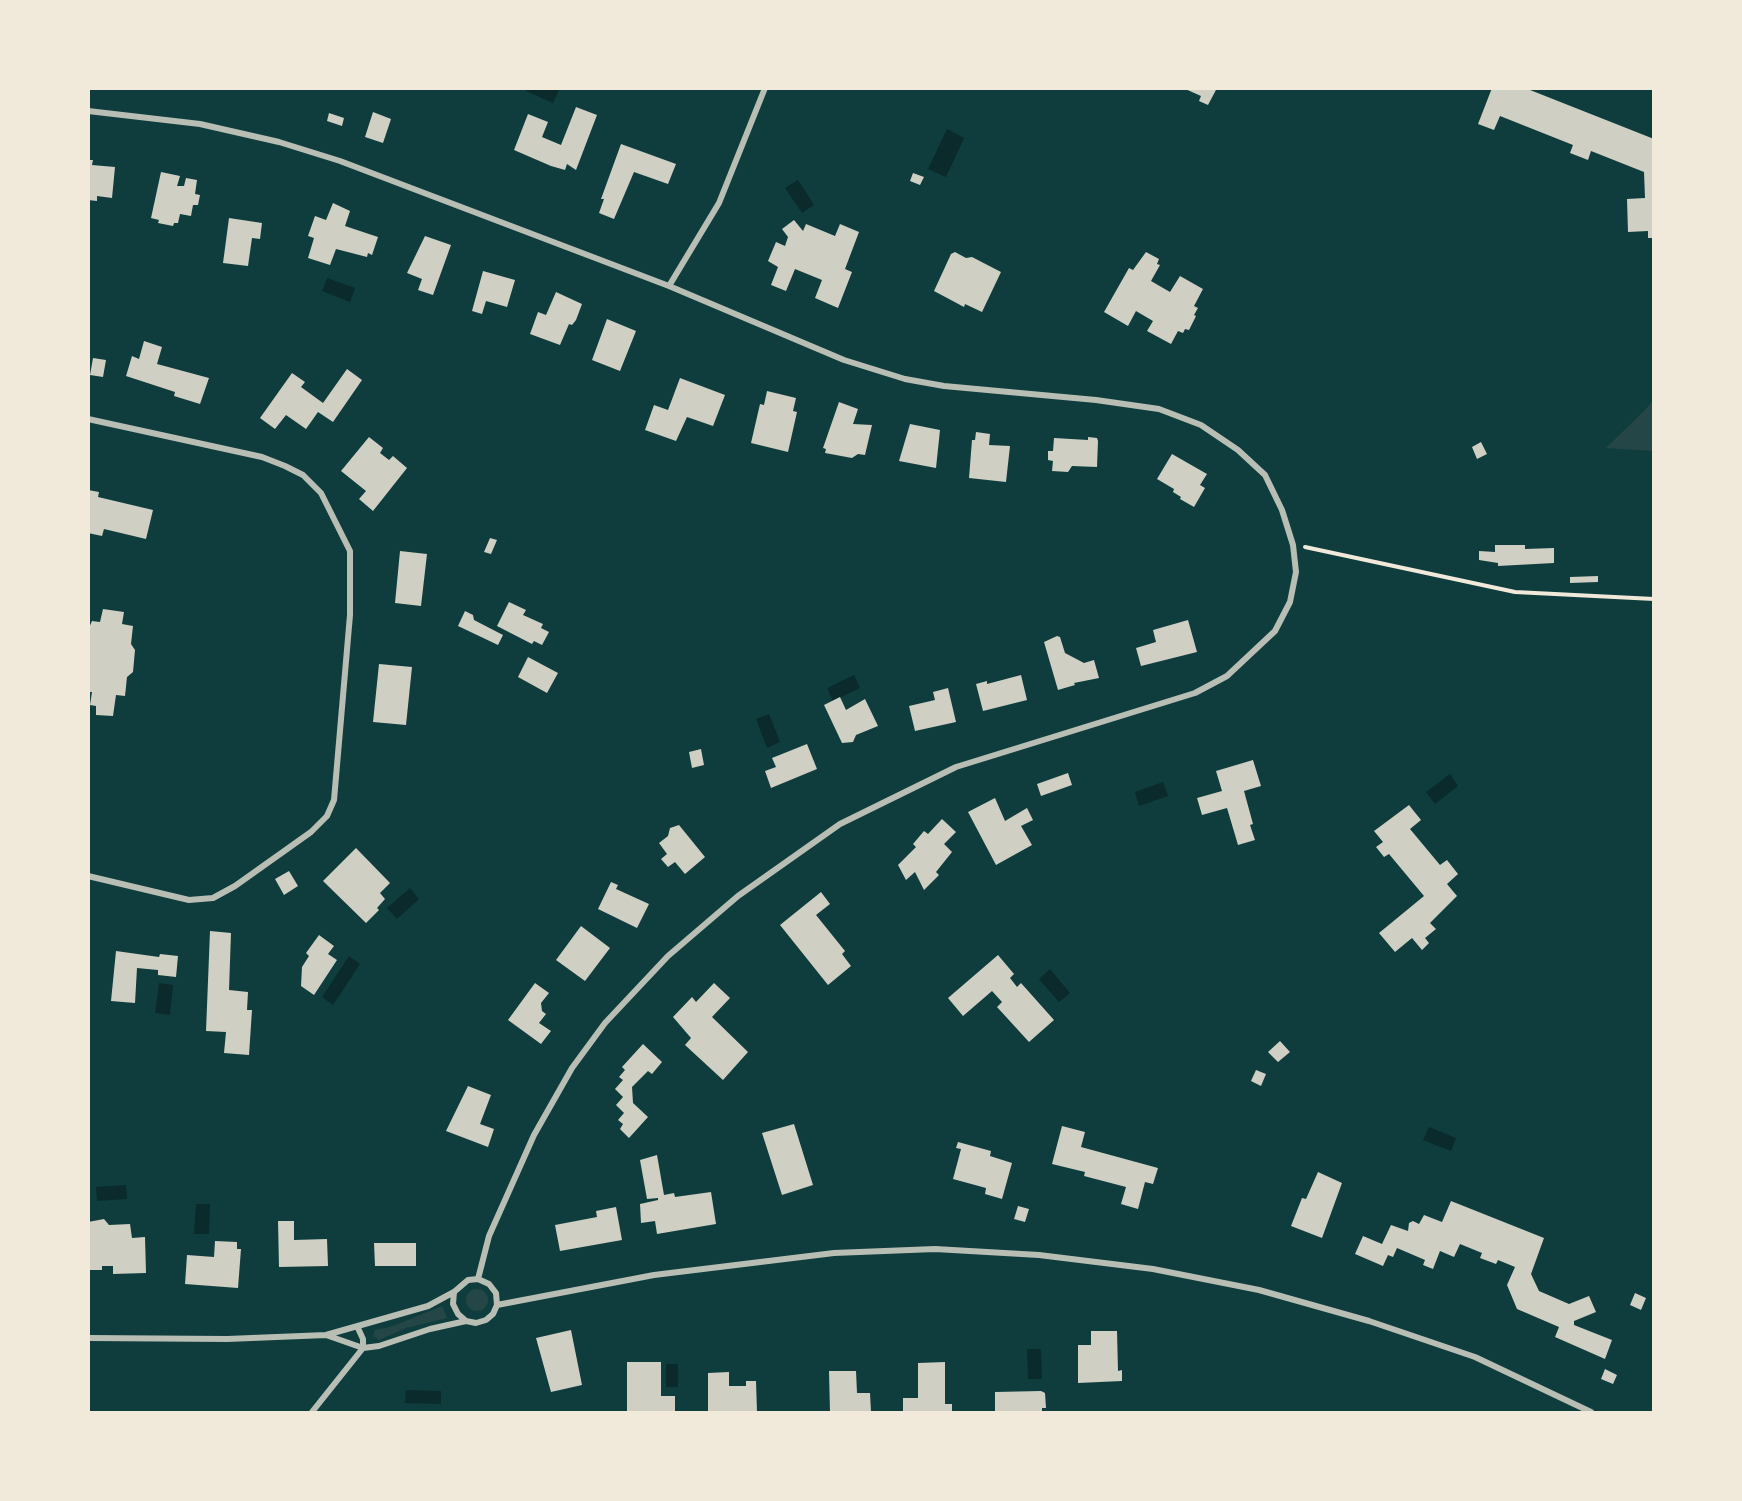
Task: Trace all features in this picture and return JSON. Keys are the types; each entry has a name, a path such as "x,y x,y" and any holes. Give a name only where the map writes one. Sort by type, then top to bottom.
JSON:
{"street":[{"path":"669,286 718,202 765,88"},
{"path":"88,111 200,124 279,142 340,160 669,286 844,360 905,379 944,386 1096,399 1159,409 1201,425 1238,450 1265,475 1282,510 1293,545 1296,572 1290,602 1275,631 1227,676 1195,693 956,767 840,824 738,896 668,956 606,1023 572,1068 525,1155 489,1236 478,1279"},
{"path":"88,419 262,457 303,475 321,493 350,551 350,615 334,800 327,816 311,832 235,886 213,898 189,900 151,893 88,876"},
{"path":"497,1305 654,1275 834,1253 935,1249 1039,1255 1154,1269 1259,1290 1369,1321 1475,1357 1591,1413"},
{"path":"88,1338 227,1339 326,1335 428,1306 454,1292 468,1280 478,1279 489,1284 496,1293 497,1305 493,1314 486,1320 476,1323 466,1321 407,1334 379,1346 363,1348 326,1335"},
{"path":"454,1292 453,1304 458,1314 466,1321"},
{"path":"312,1413 363,1348 363,1339 357,1326"}],"path":[{"path":"1293,545 1515,592 1653,599"}],"shaded area":[{"path":"556,88 559,90 553,103 526,91 527,89"},
{"path":"947,129 964,138 946,177 928,169"},
{"path":"798,180 814,205 802,213 785,188"},
{"path":"327,278 355,288 350,302 322,291"},
{"path":"1653,400 1653,451 1606,448 1647,408"},
{"path":"854,675 860,688 833,701 827,688"},
{"path":"769,714 780,742 767,748 756,719"},
{"path":"1450,774 1458,786 1435,804 1426,792"},
{"path":"1163,782 1168,796 1139,806 1135,792"},
{"path":"410,888 419,899 397,919 387,908"},
{"path":"349,956 360,964 333,1005 322,997"},
{"path":"1050,969 1070,993 1059,1002 1039,979"},
{"path":"159,983 173,985 170,1015 155,1013"},
{"path":"1429,1127 1456,1138 1451,1151 1423,1140"},
{"path":"126,1185 127,1199 97,1201 96,1187"},
{"path":"196,1204 210,1204 209,1234 194,1234"},
{"path":"477,1289 485,1292 488,1300 485,1308 477,1311 469,1308 466,1300 469,1292"},
{"path":"442,1306 447,1318 406,1328 379,1340 373,1336 375,1330 393,1326"},
{"path":"1027,1349 1041,1349 1042,1379 1028,1379"},
{"path":"666,1364 678,1364 678,1387 666,1387"},
{"path":"406,1390 441,1391 441,1404 405,1403"}],"building":[{"path":"1183,88 1217,88 1208,105 1199,101 1201,96"},
{"path":"1492,88 1525,88 1654,139 1654,238 1648,238 1648,231 1628,232 1627,199 1645,198 1644,172 1591,151 1588,160 1570,153 1573,145 1500,116 1494,130 1478,124"},
{"path":"576,107 597,115 576,170 567,164 565,170 551,166 514,150 528,114 548,122 542,137 561,145"},
{"path":"373,112 391,119 383,143 365,137"},
{"path":"329,113 344,118 342,126 327,121"},
{"path":"621,144 676,164 668,184 634,172 614,219 599,213 604,199 601,199"},
{"path":"88,160 93,160 92,165 115,167 112,198 97,196 97,201 88,200"},
{"path":"161,172 180,176 177,186 184,186 186,178 197,180 195,194 200,195 198,205 193,205 191,216 180,214 178,223 174,223 173,226 158,223 159,220 151,218"},
{"path":"913,173 924,177 920,185 910,181"},
{"path":"333,203 350,211 345,226 378,237 372,255 368,253 367,257 336,249 330,265 308,258 314,238 308,236 315,216 326,220"},
{"path":"229,218 262,223 260,239 252,238 248,266 223,263"},
{"path":"794,220 803,231 806,224 835,236 840,224 859,232 845,269 852,272 838,308 815,298 822,280 795,269 786,291 771,285 778,267 768,261 776,242 785,246 788,237 782,229"},
{"path":"425,236 451,245 433,295 418,290 422,279 407,273"},
{"path":"955,252 966,258 972,257 1001,272 982,312 965,304 964,307 934,291 951,254"},
{"path":"1146,252 1159,259 1157,264 1160,265 1151,281 1170,292 1180,276 1203,289 1194,306 1198,308 1189,330 1185,329 1183,333 1178,331 1171,344 1147,331 1153,321 1136,311 1128,326 1104,312 1129,268 1133,270"},
{"path":"483,271 515,280 507,307 486,301 482,314 472,311"},
{"path":"556,292 582,304 576,320 572,325 569,324 560,345 530,334 538,312 546,315"},
{"path":"607,319 636,331 620,371 592,360"},
{"path":"144,341 162,347 157,364 209,378 200,404 174,396 175,392 126,376 132,356 139,359"},
{"path":"93,358 106,360 103,377 90,375"},
{"path":"347,369 362,380 333,422 318,412 306,429 286,415 275,429 260,418 292,373 305,382 301,387 323,403"},
{"path":"680,378 725,395 713,426 687,417 676,441 645,430 654,405 668,410"},
{"path":"767,391 796,398 793,411 797,412 788,452 751,443 760,404 764,405"},
{"path":"839,402 858,409 853,424 872,425 865,455 858,454 852,458 825,453 826,449 823,448"},
{"path":"910,424 940,430 936,468 899,461"},
{"path":"976,432 990,434 989,445 1010,446 1006,482 969,478 972,440 975,440"},
{"path":"369,437 383,448 380,453 389,460 393,456 407,468 373,511 359,499 366,491 341,471"},
{"path":"1088,437 1097,438 1098,441 1097,467 1072,466 1068,472 1052,471 1053,461 1048,460 1048,451 1053,451 1054,438 1088,440"},
{"path":"1481,442 1487,454 1477,459 1472,447"},
{"path":"1172,454 1207,474 1200,485 1205,488 1194,507 1180,499 1181,497 1173,492 1174,489 1157,479"},
{"path":"88,490 99,492 98,497 153,510 146,539 104,529 102,536 88,533"},
{"path":"490,538 497,540 491,554 484,552"},
{"path":"1495,545 1525,545 1525,549 1554,548 1554,563 1498,566 1498,563 1479,560 1479,551 1495,552"},
{"path":"400,551 427,554 421,606 395,603"},
{"path":"1598,576 1598,582 1570,583 1570,577"},
{"path":"509,602 526,610 523,615 543,624 541,628 549,632 542,645 534,641 532,644 497,626"},
{"path":"103,609 124,612 122,624 133,626 131,644 135,650 133,672 127,677 125,696 116,695 113,716 96,715 96,706 90,705 92,692 88,692 88,630 92,621 100,622"},
{"path":"465,611 473,615 474,620 503,635 498,645 458,626"},
{"path":"1188,620 1197,652 1141,666 1136,648 1156,642 1153,630"},
{"path":"1057,636 1060,637 1065,653 1084,663 1094,660 1099,678 1074,683 1075,685 1058,690 1044,642"},
{"path":"528,657 558,673 547,693 518,677"},
{"path":"379,664 412,667 406,725 373,722"},
{"path":"1021,675 1027,700 983,711 976,684 987,681 987,684"},
{"path":"948,688 956,722 915,731 909,706 935,700 933,692"},
{"path":"840,697 846,710 865,699 878,726 856,735 853,742 842,743 824,705"},
{"path":"807,744 817,769 771,788 765,771 776,767 772,758"},
{"path":"701,749 704,765 692,768 689,752"},
{"path":"1253,760 1261,786 1244,791 1255,840 1238,845 1227,808 1202,815 1197,798 1222,791 1216,771"},
{"path":"1068,773 1072,785 1041,796 1037,784"},
{"path":"995,798 1005,821 1027,808 1033,820 1021,826 1032,845 996,865 968,812"},
{"path":"1409,805 1421,820 1410,829 1440,865 1447,860 1458,874 1447,884 1457,896 1430,923 1436,929 1425,938 1429,943 1422,950 1412,938 1395,952 1379,933 1424,896 1389,854 1384,857 1376,847 1383,842 1374,831"},
{"path":"942,819 956,832 944,844 952,852 936,872 939,875 924,890 915,872 906,880 898,865 916,847 913,844 924,831 928,834"},
{"path":"679,825 705,857 685,874 675,862 668,867 661,859 667,854 659,843 668,836 670,828"},
{"path":"356,848 390,883 380,893 385,899 377,908 379,910 366,923 323,881"},
{"path":"289,871 298,886 284,895 275,879"},
{"path":"611,882 618,885 616,889 649,904 637,928 598,909"},
{"path":"821,892 830,904 816,915 845,951 842,954 851,966 828,985 780,925"},
{"path":"581,926 610,948 585,981 556,960"},
{"path":"210,931 231,933 229,990 248,992 247,1010 252,1010 249,1055 224,1053 226,1032 206,1031"},
{"path":"319,935 334,946 328,954 337,960 314,995 301,986 302,967 309,956 306,953"},
{"path":"116,951 159,957 160,954 178,956 176,977 158,975 158,970 137,968 135,1003 111,1001"},
{"path":"998,955 1014,974 1010,978 1017,987 1021,983 1054,1020 1029,1042 997,1007 1002,1002 992,991 963,1016 948,998"},
{"path":"535,983 549,993 541,1003 542,1011 546,1014 539,1023 551,1031 541,1044 508,1020"},
{"path":"714,983 730,998 712,1017 748,1052 723,1080 685,1045 691,1038 673,1017 692,997 696,1002"},
{"path":"1280,1041 1290,1052 1278,1062 1268,1052"},
{"path":"643,1044 662,1062 652,1074 648,1071 632,1087 633,1103 648,1117 629,1138 620,1129 623,1124 618,1120 624,1113 616,1105 623,1097 615,1089 623,1080 619,1077 625,1070 622,1067"},
{"path":"1256,1070 1266,1074 1261,1086 1251,1081"},
{"path":"468,1086 491,1095 480,1124 494,1129 488,1147 446,1131"},
{"path":"794,1124 813,1185 782,1195 762,1133"},
{"path":"1062,1126 1085,1132 1081,1147 1158,1168 1153,1184 1145,1182 1138,1209 1121,1204 1126,1187 1084,1176 1085,1172 1052,1164"},
{"path":"958,1142 991,1151 990,1156 1012,1163 1002,1199 985,1194 986,1188 953,1179 961,1149 956,1148"},
{"path":"657,1155 664,1195 674,1193 675,1197 711,1192 716,1224 657,1234 655,1221 641,1223 640,1204 658,1200 658,1198 647,1199 640,1160"},
{"path":"1318,1172 1342,1183 1322,1238 1291,1226 1302,1198 1306,1199"},
{"path":"1451,1201 1544,1238 1531,1274 1539,1291 1569,1304 1589,1296 1596,1312 1574,1321 1574,1325 1612,1340 1605,1359 1555,1337 1559,1327 1517,1309 1507,1285 1515,1267 1498,1260 1496,1264 1480,1258 1482,1253 1460,1244 1454,1257 1440,1251 1433,1269 1423,1265 1425,1260 1397,1248 1393,1257 1388,1255 1383,1266 1355,1254 1363,1236 1382,1244 1391,1225 1408,1231 1409,1223 1413,1221 1419,1224 1424,1215 1442,1222"},
{"path":"1018,1206 1029,1209 1025,1222 1014,1219"},
{"path":"616,1207 622,1240 560,1251 555,1225 597,1217 596,1211"},
{"path":"104,1219 109,1225 130,1224 132,1238 145,1237 146,1273 113,1274 113,1266 102,1266 102,1270 88,1270 88,1222"},
{"path":"278,1221 294,1221 294,1240 327,1239 328,1266 279,1267"},
{"path":"215,1241 237,1242 237,1249 241,1249 238,1288 185,1284 187,1255 214,1257"},
{"path":"374,1243 416,1243 416,1266 375,1266"},
{"path":"1635,1293 1646,1298 1641,1310 1630,1305"},
{"path":"571,1330 582,1385 551,1392 536,1338"},
{"path":"1091,1331 1117,1331 1118,1371 1122,1370 1122,1381 1078,1383 1078,1345 1091,1345"},
{"path":"627,1362 661,1362 661,1396 675,1396 675,1412 627,1412"},
{"path":"945,1362 945,1404 952,1404 952,1412 903,1412 903,1398 918,1398 918,1363"},
{"path":"1605,1369 1617,1375 1613,1384 1601,1379"},
{"path":"829,1371 856,1371 857,1393 870,1393 871,1412 830,1412"},
{"path":"729,1372 729,1386 746,1386 746,1381 756,1381 757,1412 708,1412 708,1373"},
{"path":"1041,1391 1045,1393 1046,1408 1042,1408 1042,1412 995,1412 995,1392"}]}
